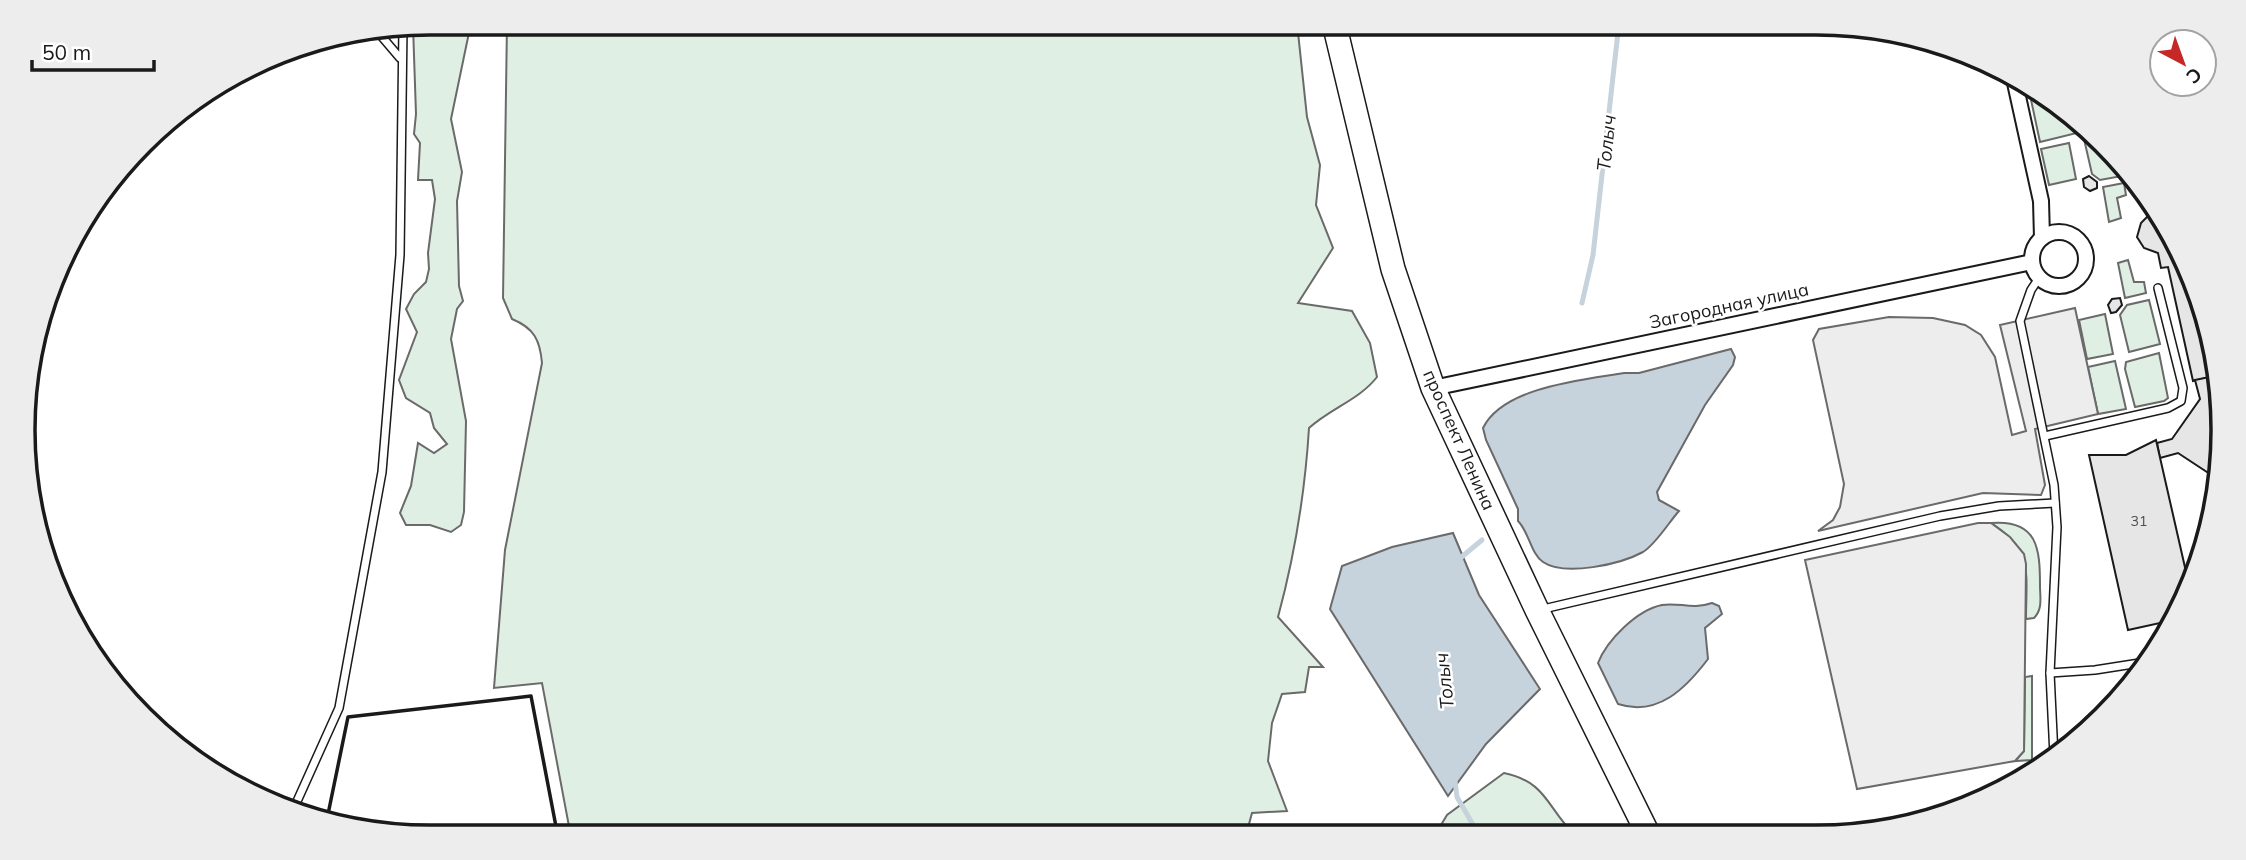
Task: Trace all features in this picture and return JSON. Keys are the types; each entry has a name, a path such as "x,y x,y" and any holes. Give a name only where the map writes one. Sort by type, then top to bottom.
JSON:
{"main road":[{"name":"проспект Ленина","path":"1337,35 1394,269 1433,388 1537,610 1644,825"}],"street":[{"path":"2017,90 2041,201 2042,238"},
{"path":"2050,234 2068,234 2082,246 2086,263 2078,278 2063,286 2054,286 2039,278 2032,262 2033,253 2042,238 2050,234"},
{"name":"Загородная улица","path":"1433,388 2032,262"}],"lane":[{"path":"297,802 339,708 382,472 400,255 401,36"},
{"path":"382,38 400,59"},
{"path":"2039,278 2031,290 2021,321 2056,503 2050,673 2053,745"},
{"path":"2045,436 2168,408 2181,401 2183,388 2158,288"},
{"path":"1537,610 1940,516 1998,506 2056,503"},
{"path":"2050,673 2134,663"}],"green space":[{"path":"468,35 451,119 462,172 457,201 459,286 463,301 457,309 451,339 466,421 464,512 461,525 451,532 430,525 406,525 400,513 411,486 418,443 434,453 447,444 434,428 430,413 406,398 399,380 417,332 406,309 414,294 426,282 435,199 432,180 418,180 420,143 414,134 416,114 413,36"},
{"path":"507,35 1298,35 1307,117 1320,165 1316,205 1333,248 1298,303 1352,311 1370,343 1377,377 1362,392 1309,428 1298,523 1278,617 1323,667 1309,667 1305,692 1282,694 1272,723 1268,761 1287,811 1252,813 1249,825 569,825 542,683 494,688 505,550 542,363 540,348 531,331 512,319 503,298"},
{"path":"2031,99 2076,133 2040,142"},
{"path":"2084,141 2118,177 2100,180 2092,174"},
{"path":"2069,143 2076,179 2049,185 2041,149"},
{"path":"2124,184 2126,195 2117,198 2121,218 2109,222 2103,187"},
{"path":"2128,260 2134,282 2144,282 2146,293 2125,298 2118,263"},
{"path":"2149,300 2160,344 2129,352 2120,315 2127,305"},
{"path":"2105,314 2113,354 2087,359 2079,320"},
{"path":"2159,353 2168,398 2135,407 2125,369 2126,362"},
{"path":"2115,361 2126,409 2098,414 2088,367"},
{"path":"1991,523 2018,526 2027,531 2033,539 2039,560 2040,599 2039,611 2034,618 2026,619 2026,576 2021,553 2005,533"},
{"path":"2032,676 2032,760 2015,761 2024,751 2025,677"},
{"path":"1504,773 1518,777 1538,789 1566,825 1441,825 1447,815"}],"shaded area":[{"path":"2075,308 2098,414 2035,429 2045,485 2041,495 1983,493 1818,531 1833,520 1840,507 1844,484 1813,340 1819,329 1889,317 1933,318 1965,325 1981,335 1995,357 2012,435 2026,431 2000,325"},
{"path":"1978,523 1991,523 2010,537 2024,554 2024,751 2015,761 1857,789 1805,560"}],"water":[{"path":"1731,349 1735,357 1733,365 1705,405 1657,492 1659,500 1679,511 1653,544 1633,556 1593,567 1565,568 1543,562 1518,521 1518,509 1486,440 1483,428 1493,414 1525,394 1545,388 1624,373 1639,373"},
{"path":"1453,533 1479,595 1540,689 1486,744 1448,796 1330,609 1342,566 1392,547"},
{"path":"1712,603 1719,606 1722,614 1705,628 1708,659 1690,680 1670,697 1646,707 1618,704 1598,663 1608,645 1624,627 1643,613 1662,605 1698,606"}],"building":[{"path":"2089,176 2097,182 2097,188 2090,191 2084,187 2083,179"},
{"path":"2148,216 2181,279 2198,328 2208,378 2193,381 2168,267 2161,268 2158,253 2144,248 2137,237 2141,223"},
{"path":"2120,298 2122,305 2116,312 2111,313 2108,305 2112,299"},
{"path":"2208,378 2211,430 2209,473 2178,453 2160,458 2157,443 2172,439 2200,399 2195,380"},
{"path":"2156,440 2185,569 2161,623 2128,630 2089,455 2126,455"}],"waterway":[{"name":"Толыч","path":"1582,303 1593,255 1618,35"},
{"name":"Толыч","path":"1458,560 1482,540"},
{"name":"Толыч","path":"1455,781 1457,797 1473,825"}],"wall":[{"path":"328,812 348,717 531,696 556,825"}]}
